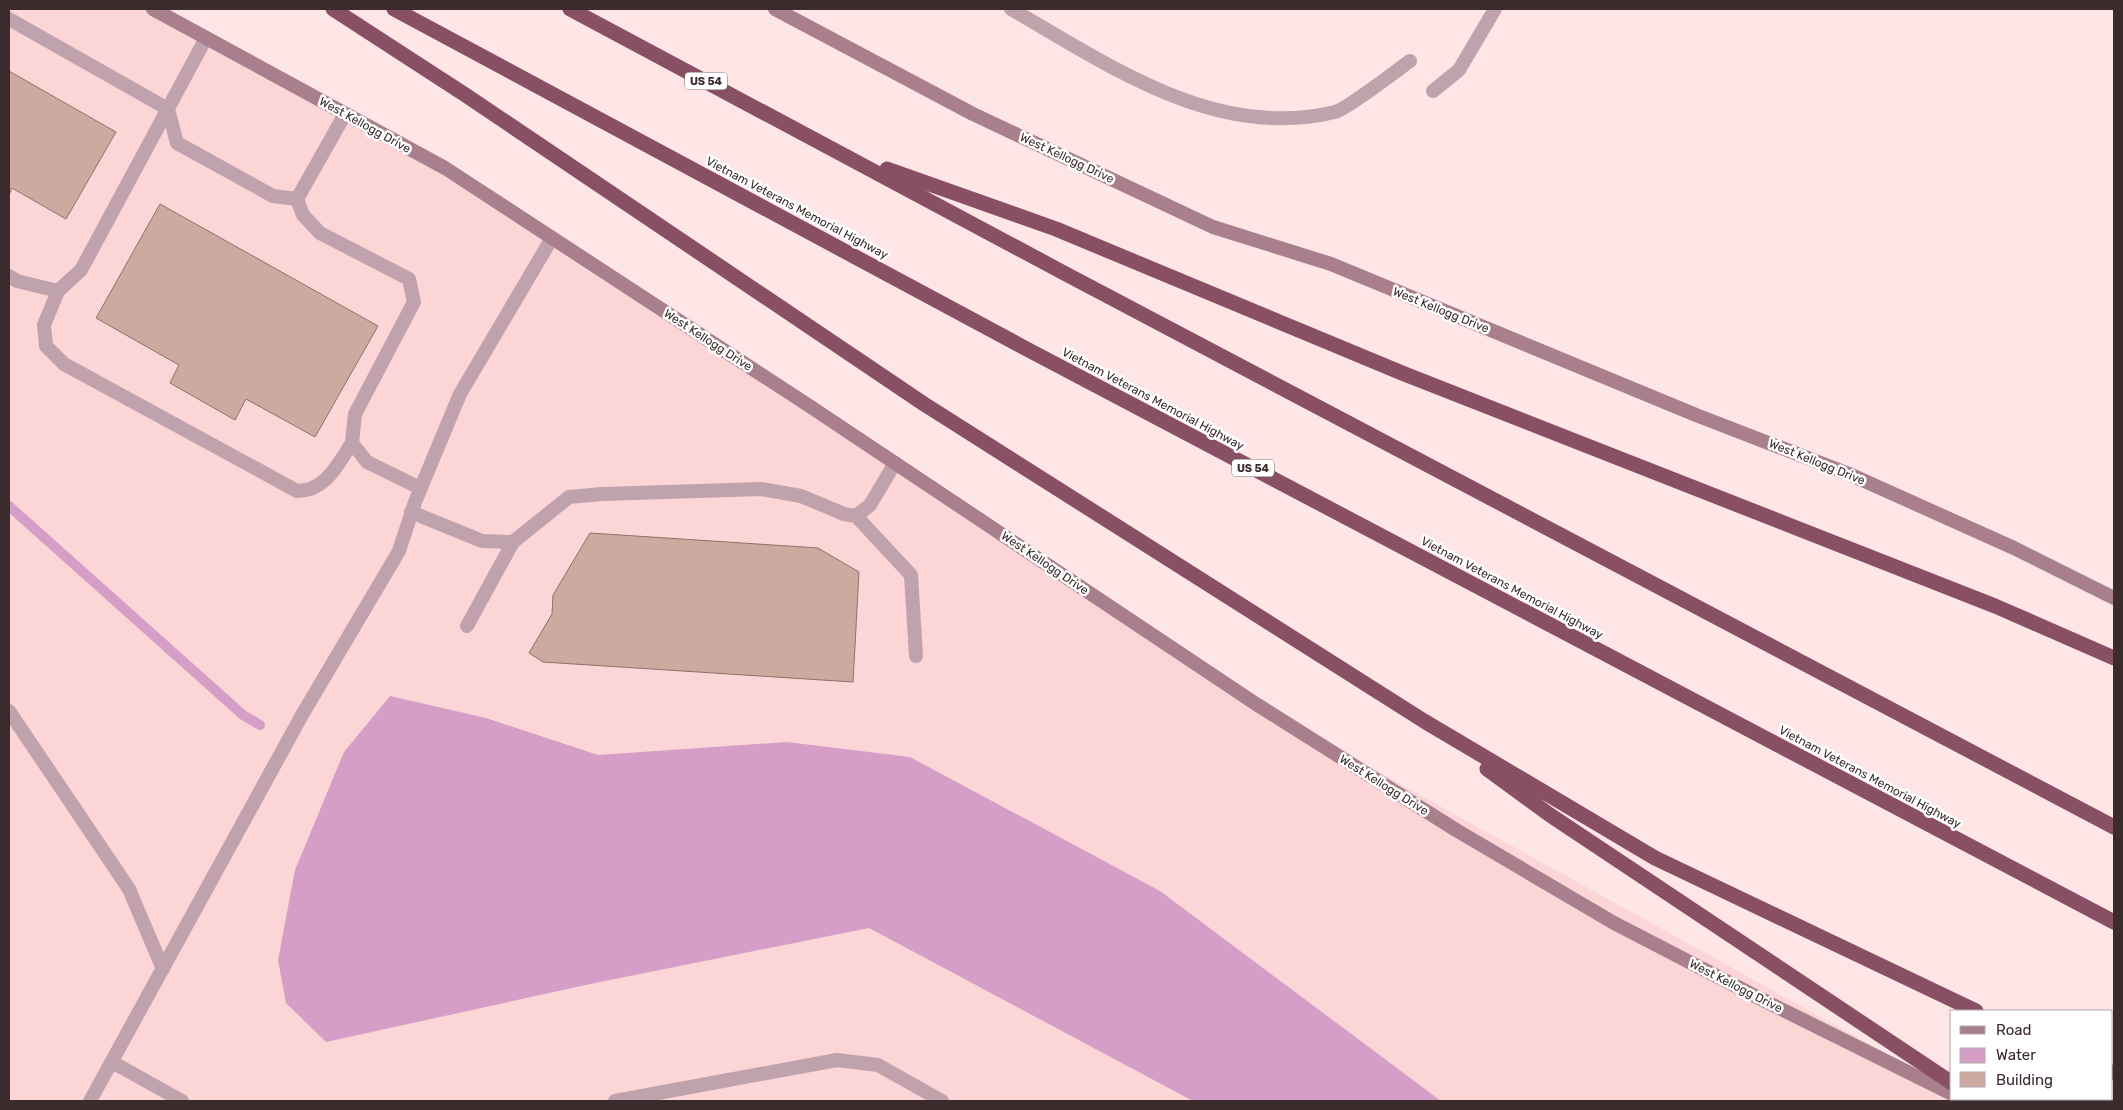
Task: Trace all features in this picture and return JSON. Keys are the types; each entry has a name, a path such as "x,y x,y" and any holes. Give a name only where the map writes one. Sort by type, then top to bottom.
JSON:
{"highway":[{"path":"333,9 464,94 924,404 1424,722 1655,858 1974,1010"},
{"name":"Vietnam Veterans Memorial Highway","path":"394,9 1021,346 2114,922"},
{"name":"US 54","path":"570,9 841,152 1064,273 2114,827"},
{"path":"841,152 1056,229 1402,374 1995,606 2114,658"},
{"path":"1424,722 1550,815 1950,1082"}],"main road":[{"name":"West Kellogg Drive","path":"153,9 445,168 895,463 1248,698 1456,830 1614,923 1950,1093"},
{"name":"West Kellogg Drive","path":"775,9 973,114 1213,227 1331,264 1688,411 1849,474 2014,548 2114,598"}],"street":[{"path":"1011,9 1146,86 1197,105 1270,120 1337,112 1410,61"},
{"path":"1433,91 1459,70 1495,9"},
{"path":"9,20 168,109 177,143 273,196 298,199"},
{"path":"206,38 81,270 58,290 44,325 46,346 64,364 297,491 311,491 326,480 352,443 355,414 414,302 409,279 320,232 303,215 298,199 345,114"},
{"path":"90,1101 302,715 399,551 420,488 460,394 552,238"},
{"path":"9,276 17,281 58,290"},
{"path":"352,443 367,462 420,488"},
{"path":"856,516 870,505 895,463"},
{"path":"467,626 513,542 569,496 761,489 801,496 844,514 856,516 911,576 916,656"},
{"path":"411,512 482,541 513,542"},
{"path":"9,711 129,889 163,969"},
{"path":"615,1101 837,1060 878,1065 942,1101"},
{"path":"112,1062 182,1101"}],"shaded area":[{"path":"9,9 144,9 445,168 1256,704 1950,1089 1950,1100 1972,1101 9,1101"}],"water":[{"path":"390,696 486,718 598,755 787,742 910,757 1160,891 1441,1101 1193,1101 869,928 595,983 326,1042 286,1003 278,960 295,870 344,752"}],"building":[{"path":"9,71 116,132 66,219 12,188 9,195"},
{"path":"160,204 378,326 315,437 246,399 235,420 170,383 179,365 96,318"},
{"path":"590,533 818,548 859,572 853,682 543,662 529,653 552,614 553,595"}],"waterway":[{"path":"9,506 243,715 260,725"}]}
